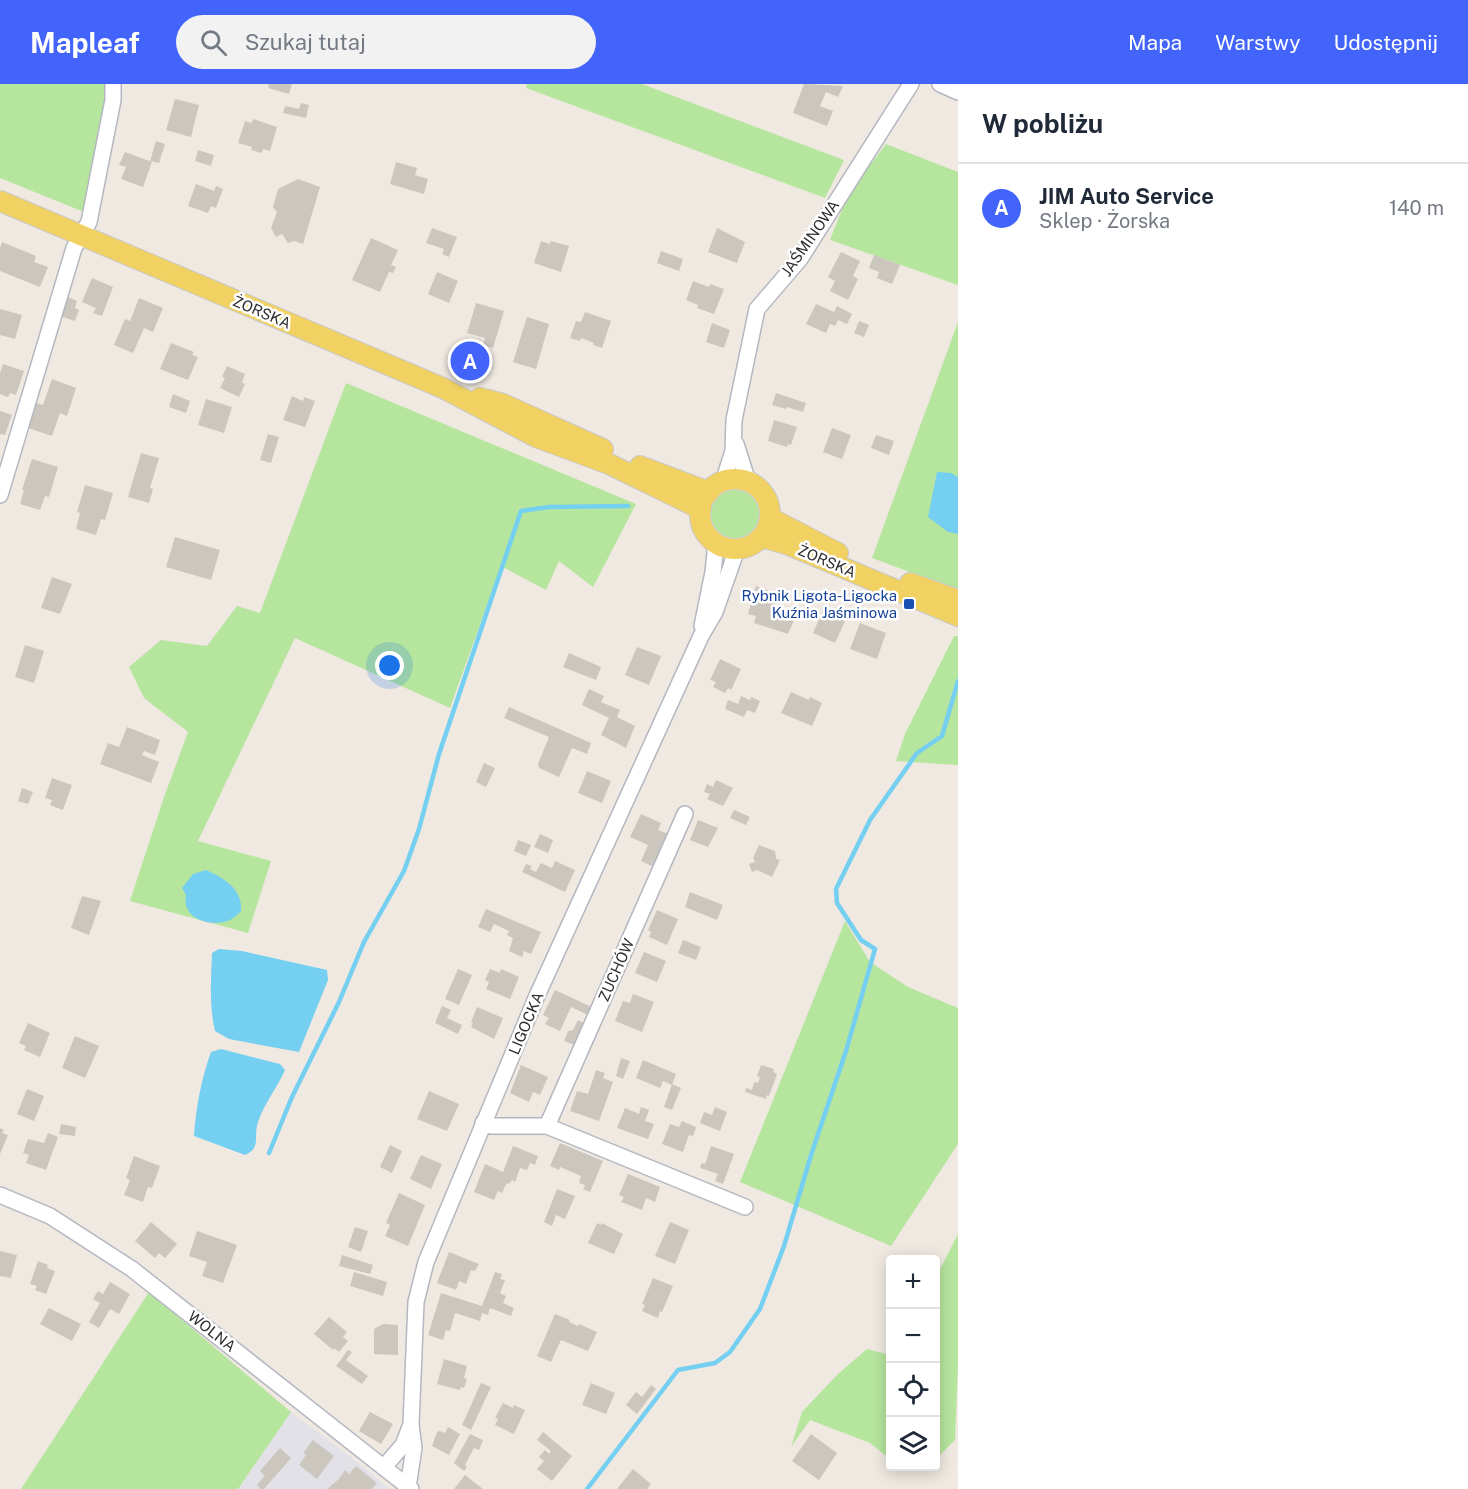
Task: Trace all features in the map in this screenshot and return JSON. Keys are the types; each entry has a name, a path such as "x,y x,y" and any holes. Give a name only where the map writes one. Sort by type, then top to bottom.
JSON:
{"main road":[{"name":"ŻORSKA","path":"0,201 443,388 502,404 711,494"},
{"path":"735,480 747,482 758,489 766,499 770,518 762,537 753,544 737,549 726,548 716,543 704,530 701,518 711,494 735,480"},
{"name":"ŻORSKA","path":"770,518 852,559 958,600"},
{"name":"ŻORSKA","path":"762,537 789,545 958,616"}],"street":[{"path":"0,495 75,248 89,222 113,100 113,84"},
{"name":"JAŚMINOWA","path":"747,482 735,438 734,420 757,309 800,259 910,84"},
{"path":"940,84 958,92"},
{"name":"JAŚMINOWA","path":"711,494 731,459 735,438"},
{"name":"LIGOCKA","path":"701,636 716,543"},
{"name":"LIGOCKA","path":"410,1488 414,1448 411,1425 415,1313 419,1285 438,1231 541,987 701,636 715,612 737,549"},
{"name":"ZUCHÓW","path":"547,1126 685,814"},
{"path":"483,1123 491,1126 547,1126 746,1207"},
{"name":"WOLNA","path":"0,1194 50,1216 125,1264 410,1488"},
{"name":"LIGOCKA","path":"384,1467 403,1445 411,1425"}],"shaded area":[{"path":"291,1412 343,1451 390,1489 238,1489"}],"green space":[{"path":"0,84 112,84 84,212 0,178"},
{"path":"527,84 642,84 844,160 825,198 526,88"},
{"path":"886,144 958,172 958,285 830,240 848,194"},
{"path":"958,322 958,590 872,558"},
{"path":"346,383 636,504 593,587 559,561 546,590 501,566 450,708 295,638 198,841 271,861 248,933 130,901 188,732 144,698 129,667 161,640 207,646 237,606 260,613"},
{"path":"730,490 740,490 752,497 759,509 759,519 752,531 740,538 730,538 715,527 711,519 711,509 722,494"},
{"path":"954,636 958,636 958,765 896,761 905,734"},
{"path":"845,921 870,962 908,987 958,1008 958,1144 891,1246 740,1182"},
{"path":"958,1234 958,1365 955,1440 940,1455 940,1309 940,1269"},
{"path":"149,1292 291,1412 238,1489 21,1489"},
{"path":"867,1349 886,1354 886,1456 870,1443 810,1420 791,1447 802,1412 838,1374"}],"water":[{"path":"937,472 951,473 958,477 958,534 948,532 928,517"},
{"path":"206,870 226,881 239,896 241,911 230,920 206,922 193,916 188,910 186,895 182,888 193,874"},
{"path":"219,949 242,951 327,970 328,980 299,1052 229,1039 215,1031 211,1002 212,953"},
{"path":"221,1049 280,1064 285,1070 261,1115 254,1149 245,1155 194,1136 207,1062 211,1052"}],"building":[{"path":"269,84 292,84 289,94 268,88"},
{"path":"804,84 843,86 838,97 826,92 820,106 833,111 827,126 793,113"},
{"path":"175,99 199,105 191,137 166,130"},
{"path":"301,103 309,105 306,118 283,113 285,106 299,109"},
{"path":"253,119 277,127 270,151 263,149 262,153 238,143 245,121 252,123"},
{"path":"156,141 165,144 159,163 150,161"},
{"path":"198,150 214,155 211,166 195,161"},
{"path":"125,152 152,162 143,187 121,179 126,167 119,165"},
{"path":"396,162 417,168 415,175 428,179 424,194 390,184"},
{"path":"298,179 320,187 303,244 294,241 288,243 282,234 276,237 271,228 277,212 273,207 278,189"},
{"path":"196,184 214,191 216,186 223,189 216,208 211,206 208,213 188,206"},
{"path":"432,228 457,237 449,257 442,254 444,249 426,243"},
{"path":"717,228 745,242 737,263 708,252"},
{"path":"371,238 398,250 391,265 396,267 393,273 389,272 380,292 352,280"},
{"path":"541,241 569,246 561,272 534,263"},
{"path":"2,242 36,256 34,262 48,267 40,287 0,271"},
{"path":"661,251 683,259 679,271 657,263"},
{"path":"841,252 860,261 853,276 858,279 848,300 830,291 835,281 828,277"},
{"path":"874,255 900,265 892,284 877,278 879,272 869,268"},
{"path":"437,272 458,281 449,303 428,294"},
{"path":"92,278 113,287 102,316 93,313 96,308 82,302"},
{"path":"693,281 709,287 710,284 724,289 714,314 697,308 698,305 686,300"},
{"path":"66,296 77,301 75,308 79,310 75,321 60,316"},
{"path":"139,298 163,308 153,332 144,328 133,353 114,345 125,319 130,321"},
{"path":"476,303 504,311 493,348 483,345 485,338 467,333"},
{"path":"816,304 834,312 837,306 852,314 847,324 838,320 835,326 830,324 826,333 806,324"},
{"path":"0,309 22,315 15,339 0,335"},
{"path":"585,312 611,321 602,348 581,338 580,341 570,338 576,321 581,322"},
{"path":"527,317 549,324 536,369 513,362"},
{"path":"859,321 869,325 864,337 854,333"},
{"path":"712,323 730,330 724,348 706,342"},
{"path":"171,343 194,352 192,355 198,357 188,380 160,369"},
{"path":"3,364 24,371 16,395 10,393 8,397 0,394 0,373"},
{"path":"227,366 245,374 242,382 245,384 239,397 220,388"},
{"path":"52,379 76,388 67,416 60,413 52,436 28,428 36,403 43,405"},
{"path":"776,393 806,403 803,412 772,405"},
{"path":"173,394 190,401 186,413 169,407"},
{"path":"292,396 303,401 304,397 315,401 305,427 283,420"},
{"path":"206,399 232,407 224,433 198,425"},
{"path":"0,411 12,415 5,435 0,434"},
{"path":"774,420 797,427 791,445 788,444 787,447 768,441"},
{"path":"832,428 851,435 842,459 823,452"},
{"path":"268,434 279,437 271,463 260,460"},
{"path":"876,435 894,441 889,455 871,448"},
{"path":"141,453 159,458 150,488 153,489 149,503 128,497"},
{"path":"32,459 58,467 49,497 45,496 40,510 20,504"},
{"path":"85,485 113,493 105,520 101,519 96,535 76,529 80,513 77,512"},
{"path":"175,537 220,550 211,580 166,567"},
{"path":"52,577 72,584 60,614 41,608"},
{"path":"756,586 778,594 772,613 794,620 788,634 754,623 756,616 748,614"},
{"path":"823,610 845,621 835,643 813,633"},
{"path":"860,623 886,633 877,659 850,649"},
{"path":"25,645 44,651 34,683 15,677"},
{"path":"637,647 661,656 649,685 625,675"},
{"path":"569,653 601,667 596,680 563,667"},
{"path":"720,659 741,669 731,690 728,688 725,693 713,687 716,682 710,680"},
{"path":"589,689 604,696 601,702 620,710 617,717 635,726 626,748 601,735 609,718 582,705"},
{"path":"791,692 822,703 812,726 781,713"},
{"path":"741,696 760,701 755,713 747,710 744,717 725,709 728,700 738,704"},
{"path":"509,707 591,743 587,754 572,748 559,777 539,768 538,764 549,737 504,718"},
{"path":"127,727 160,740 155,755 144,751 142,755 159,762 151,783 100,764 108,743 119,747"},
{"path":"484,763 495,768 486,787 476,782"},
{"path":"587,771 611,781 602,803 578,793"},
{"path":"52,778 72,785 63,810 50,805 52,800 45,798"},
{"path":"716,780 733,788 723,806 707,799 710,794 704,792 707,784 713,787"},
{"path":"22,788 33,792 28,804 18,801"},
{"path":"734,810 750,817 746,825 730,818"},
{"path":"641,814 661,823 658,830 669,834 657,861 655,860 652,866 641,861 648,845 630,837"},
{"path":"698,820 718,828 708,847 690,840"},
{"path":"540,834 553,840 548,853 534,847"},
{"path":"518,840 531,845 526,856 514,851"},
{"path":"759,845 775,851 776,859 780,860 772,877 757,870 752,872 749,864 755,862 753,858"},
{"path":"555,861 575,870 565,892 522,872 526,864 532,866 530,869 536,872 541,863 552,868"},
{"path":"690,892 723,905 717,920 685,907"},
{"path":"82,896 101,901 89,935 71,928"},
{"path":"486,909 541,932 531,954 524,951 522,957 509,951 513,938 507,935 509,931 494,924 490,932 478,927"},
{"path":"657,910 678,919 667,945 649,937 651,932 648,930"},
{"path":"683,940 701,947 696,960 678,953"},
{"path":"644,952 666,961 657,982 635,973"},
{"path":"458,969 472,975 459,1005 445,999"},
{"path":"490,969 500,973 501,969 519,977 510,999 486,989 489,982 485,980"},
{"path":"555,990 594,1008 590,1016 571,1007 560,1031 545,1024 549,1018 543,1015"},
{"path":"633,994 654,1002 642,1032 615,1021 623,1001 630,1003"},
{"path":"442,1006 451,1010 447,1018 462,1025 458,1034 435,1023"},
{"path":"477,1007 503,1018 494,1039 471,1027"},
{"path":"578,1020 586,1024 577,1046 564,1041 568,1031 573,1030"},
{"path":"28,1023 50,1033 40,1057 24,1050 26,1046 19,1043"},
{"path":"75,1036 99,1046 85,1078 62,1068"},
{"path":"621,1058 630,1061 623,1079 616,1076"},
{"path":"643,1060 676,1074 672,1085 663,1081 660,1088 636,1078"},
{"path":"521,1065 548,1077 540,1095 533,1092 529,1102 510,1093"},
{"path":"761,1065 774,1069 773,1072 777,1074 766,1099 745,1092 746,1088 752,1090 754,1082 758,1083 760,1077 757,1076"},
{"path":"596,1070 605,1073 603,1078 613,1082 599,1121 570,1111 577,1091 588,1094"},
{"path":"672,1084 681,1088 672,1110 664,1107"},
{"path":"27,1089 44,1096 34,1121 17,1114"},
{"path":"429,1091 459,1104 447,1131 417,1119"},
{"path":"641,1107 649,1110 645,1121 654,1124 648,1139 617,1128 625,1108 639,1114"},
{"path":"715,1107 727,1112 720,1131 700,1123 704,1112 712,1115"},
{"path":"682,1121 696,1127 693,1136 689,1135 683,1152 662,1144 670,1124 679,1127"},
{"path":"61,1124 76,1127 75,1136 59,1134"},
{"path":"0,1128 4,1130 2,1133 8,1135 0,1154"},
{"path":"48,1133 58,1137 46,1170 26,1163 29,1155 23,1153 28,1139 44,1143"},
{"path":"560,1143 603,1161 590,1192 583,1189 585,1185 579,1183 581,1176 560,1167 559,1170 550,1166"},
{"path":"390,1145 402,1151 392,1173 380,1167"},
{"path":"513,1146 538,1156 535,1165 530,1163 527,1170 520,1168 515,1182 512,1180 506,1184 502,1193 498,1191 494,1200 474,1192 485,1164 503,1172"},
{"path":"711,1146 734,1154 723,1184 715,1181 718,1174 700,1168 702,1163 705,1164"},
{"path":"421,1155 442,1164 431,1189 410,1179"},
{"path":"134,1156 160,1166 152,1188 148,1187 143,1202 124,1195 130,1180 126,1178"},
{"path":"628,1174 660,1187 655,1202 646,1198 642,1210 621,1202 624,1197 619,1195"},
{"path":"557,1189 575,1196 565,1219 556,1215 552,1226 544,1222"},
{"path":"399,1193 425,1205 408,1246 385,1236 390,1225 386,1223"},
{"path":"151,1222 177,1244 165,1258 159,1253 155,1258 135,1241"},
{"path":"670,1222 689,1230 675,1264 655,1256"},
{"path":"597,1223 601,1225 602,1223 623,1234 614,1254 588,1243"},
{"path":"355,1227 368,1231 361,1252 348,1247"},
{"path":"197,1231 237,1245 223,1283 202,1276 207,1262 189,1256"},
{"path":"0,1251 17,1255 11,1278 0,1276"},
{"path":"449,1252 479,1264 475,1271 471,1270 466,1284 459,1281 456,1290 437,1283"},
{"path":"342,1255 373,1265 370,1274 339,1266"},
{"path":"38,1261 55,1271 46,1294 35,1290 37,1286 30,1284"},
{"path":"354,1272 387,1282 383,1296 350,1286"},
{"path":"495,1272 502,1274 500,1279 505,1280 500,1293 506,1296 503,1303 514,1308 511,1316 490,1308 488,1315 482,1313 480,1321 455,1313 450,1331 446,1330 443,1340 428,1335 441,1293 482,1306"},
{"path":"653,1278 673,1286 658,1318 642,1311 645,1305 642,1304"},
{"path":"110,1282 130,1294 119,1314 110,1309 99,1328 89,1322 100,1303 93,1299 98,1291 103,1294"},
{"path":"49,1308 81,1324 72,1341 40,1324"},
{"path":"555,1314 578,1326 579,1324 597,1332 588,1351 561,1340 551,1362 537,1356"},
{"path":"329,1317 347,1332 343,1337 348,1341 339,1352 334,1348 333,1350 314,1334"},
{"path":"383,1324 398,1325 398,1355 374,1354 374,1329"},
{"path":"348,1350 352,1352 346,1360 368,1376 362,1384 336,1366"},
{"path":"444,1359 467,1366 464,1388 461,1387 460,1390 437,1384"},
{"path":"481,1383 491,1387 471,1430 462,1425"},
{"path":"591,1383 615,1393 606,1414 582,1405"},
{"path":"651,1385 656,1389 637,1414 626,1405 636,1392 642,1397"},
{"path":"503,1403 525,1410 514,1434 495,1425 498,1419 495,1418"},
{"path":"370,1412 393,1424 381,1444 359,1431"},
{"path":"448,1427 460,1434 449,1455 432,1446 437,1432 445,1433"},
{"path":"543,1432 572,1456 552,1481 537,1469 544,1461 539,1457 545,1450 549,1454 551,1451 537,1440"},
{"path":"470,1434 483,1440 479,1450 474,1448 464,1471 454,1463"},
{"path":"811,1434 837,1453 819,1480 792,1461"},
{"path":"313,1440 334,1456 317,1479 299,1465 306,1455 303,1453"},
{"path":"280,1448 291,1458 264,1489 261,1489 257,1485 265,1476 260,1471"},
{"path":"356,1466 377,1483 372,1489 327,1489 339,1479 345,1470 349,1474"},
{"path":"633,1469 651,1484 647,1489 617,1489"},
{"path":"465,1475 483,1489 454,1489"}],"waterway":[{"path":"269,1153 292,1097 339,1002 364,942 404,871 419,829 439,754 521,511 549,507 628,506"},
{"path":"587,1489 678,1370 715,1363 730,1352 760,1309 784,1246 846,1051 875,949 861,940 837,903 836,889 870,820 917,753 942,736 958,681"}],"place":[{"name":"JIM Auto Service","path":"470,361"},
{"name":"Rybnik Ligota-Ligocka Kuźnia Jaśminowa","path":"909,604"}]}
